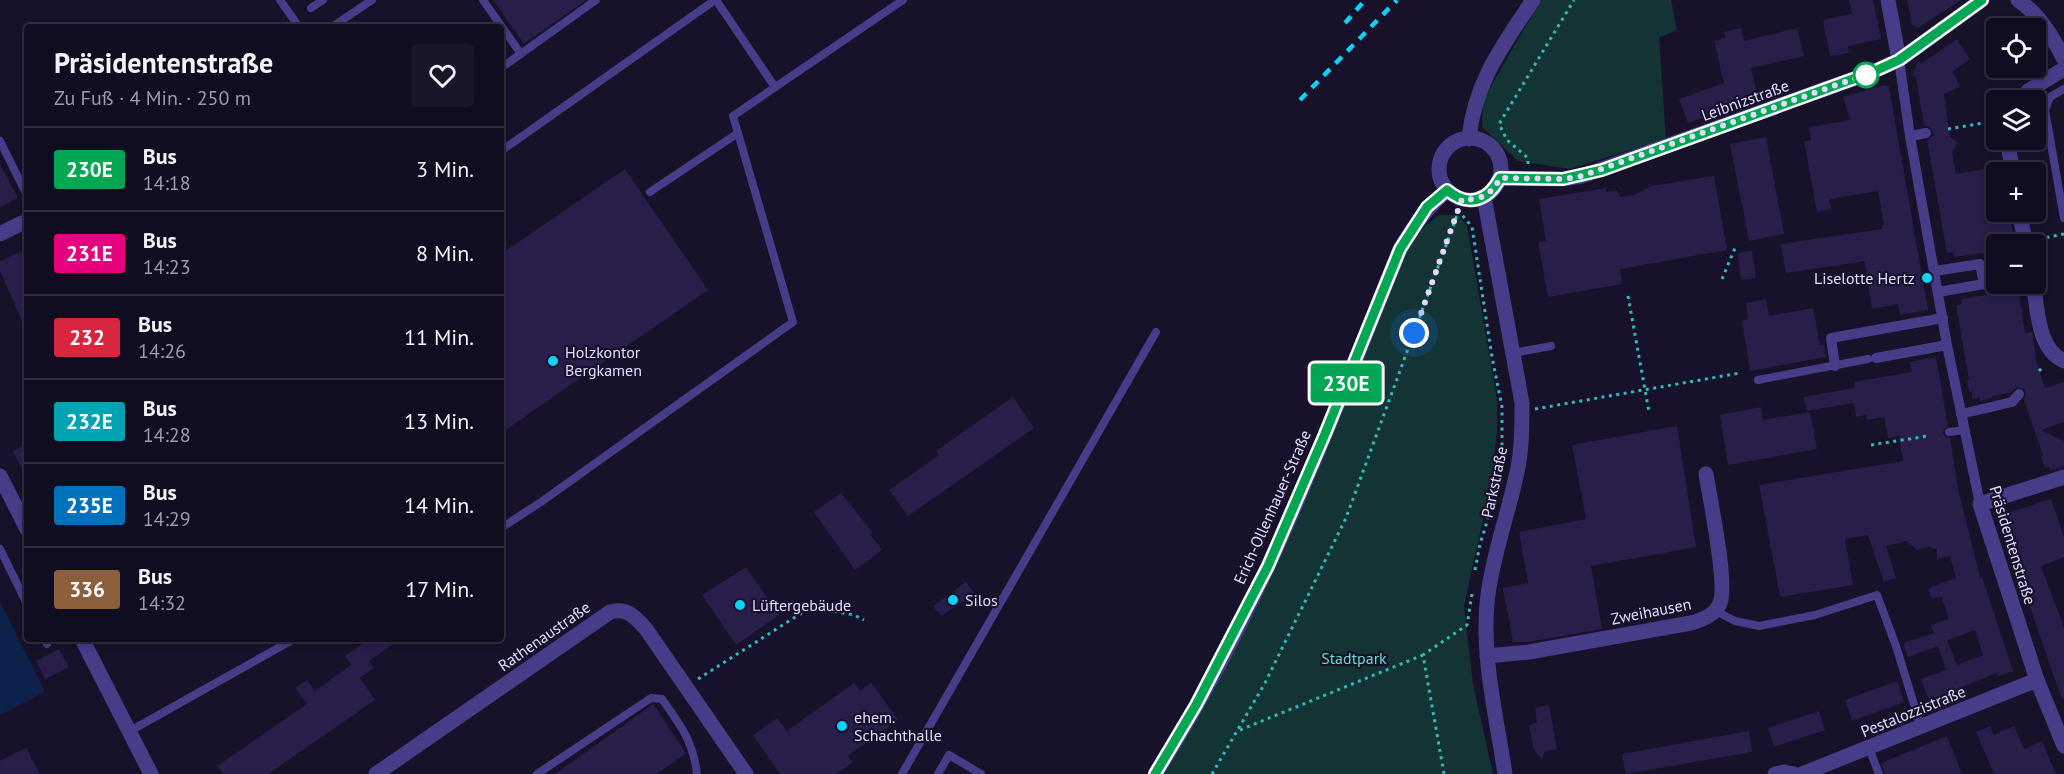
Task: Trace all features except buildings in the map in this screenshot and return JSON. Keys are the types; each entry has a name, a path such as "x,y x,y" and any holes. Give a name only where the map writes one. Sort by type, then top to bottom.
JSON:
{"street":[{"path":"1469,139 1472,111 1480,86 1492,62 1533,0"},
{"name":"Präsidentenstraße","path":"1888,0 1942,318 1980,504 2037,680 2064,746"},
{"name":"Leibnizstraße","path":"1500,178 1563,179 1602,170 1875,71 1899,60 1982,0"},
{"path":"2018,0 2048,29 2064,59"},
{"path":"2030,90 2064,69"},
{"path":"1910,136 1926,133"},
{"path":"1469,139 1480,140 1498,155 1501,166 1500,178 1494,189 1484,197 1460,205 1441,180 1442,158 1448,148 1458,142 1469,139"},
{"name":"Erich-Ollenhauer-Straße","path":"1155,774 1196,705 1268,566 1325,434 1400,249 1427,207 1447,190"},
{"name":"Parkstraße","path":"1484,197 1522,403 1518,470 1489,588 1486,621 1487,656 1505,774"},
{"path":"0,234 24,222"},
{"path":"1935,271 1980,264 1984,273 1984,284 1938,292"},
{"path":"2035,294 2046,345 2054,356 2064,361"},
{"path":"1835,366 1831,338 1942,318"},
{"path":"1872,359 1947,345"},
{"path":"1962,414 2012,402 2019,394"},
{"name":"Zweihausen","path":"1487,656 1529,652 1691,623 1700,621 1716,611 1721,602 1722,579 1706,474"},
{"path":"0,476 24,523"},
{"path":"1980,504 2064,477"},
{"name":"Rathenaustraße","path":"376,774 616,610 633,615 646,628 746,774"},
{"path":"84,642 151,774"},
{"name":"Pestalozzistraße","path":"1802,774 2037,680"},
{"path":"1775,774 1784,772 1794,774"}],"lane":[{"path":"280,0 297,24"},
{"path":"311,8 323,0"},
{"path":"336,24 372,0"},
{"path":"483,0 500,24"},
{"path":"504,66 596,0"},
{"path":"504,149 716,0 775,87"},
{"path":"504,526 794,321 779,277 733,116 903,0"},
{"path":"504,30 521,54"},
{"path":"2064,89 2050,97 2045,110 2064,218"},
{"path":"650,192 738,133"},
{"path":"0,141 24,189"},
{"path":"902,774 1156,332"},
{"path":"1513,353 1551,346"},
{"path":"1758,380 1872,359"},
{"path":"1949,432 1965,430"},
{"path":"0,549 24,598"},
{"path":"1716,611 1735,621 1759,626 1815,615 1877,595 1922,727"},
{"path":"129,731 289,642"},
{"path":"537,774 651,698 662,699 684,731 694,753 697,774"},
{"path":"1869,748 1879,774"},
{"path":"938,774 949,755 981,774"}],"path":[{"path":"1527,178 1528,158 1507,140 1499,124 1574,0"},
{"path":"1948,129 1986,123"},
{"path":"1460,205 1472,227 1502,407 1502,454 1493,503 1480,544 1475,574"},
{"path":"1212,774 1265,683 1346,518 1460,205"},
{"path":"2046,238 2064,234"},
{"path":"1722,279 1735,248"},
{"path":"1628,296 1649,412"},
{"path":"1529,405 1535,409 1740,373"},
{"path":"1871,445 1928,436"},
{"path":"1238,731 1423,655 1467,625 1473,585"},
{"path":"686,687 811,607 854,615 864,620"},
{"path":"1423,655 1444,774"}],"green space":[{"path":"1541,0 1671,0 1677,30 1659,38 1666,139 1570,169 1518,161 1482,127 1483,100"},
{"name":"Stadtpark","path":"1439,215 1458,215 1467,226 1497,399 1497,432 1491,483 1464,606 1473,684 1493,774 1157,774 1198,706 1406,248 1425,226"}],"water":[{"path":"0,602 45,692 0,715"}],"railway":[{"path":"1345,23 1365,0"},
{"path":"1300,100 1397,0"}],"bus line":[{"name":"230E","path":"1155,774 1219,663 1268,566 1325,434 1400,249 1427,207 1447,190 1454,196 1473,200 1484,197 1494,189 1500,178 1563,179 1582,176 1733,124 1888,66 1982,0"}],"place":[{"name":"Liselotte Hertz","path":"1927,278"},
{"name":"Holzkontor Bergkamen","path":"553,361"},
{"name":"Silos","path":"953,600"},
{"name":"Lüftergebäude","path":"740,605"},
{"name":"ehem. Schachthalle","path":"842,726"}],"route":[{"path":"1414,333 1462,199 1473,200 1484,197 1494,189 1500,178 1563,179 1602,170 1870,73 1866,75"}]}
